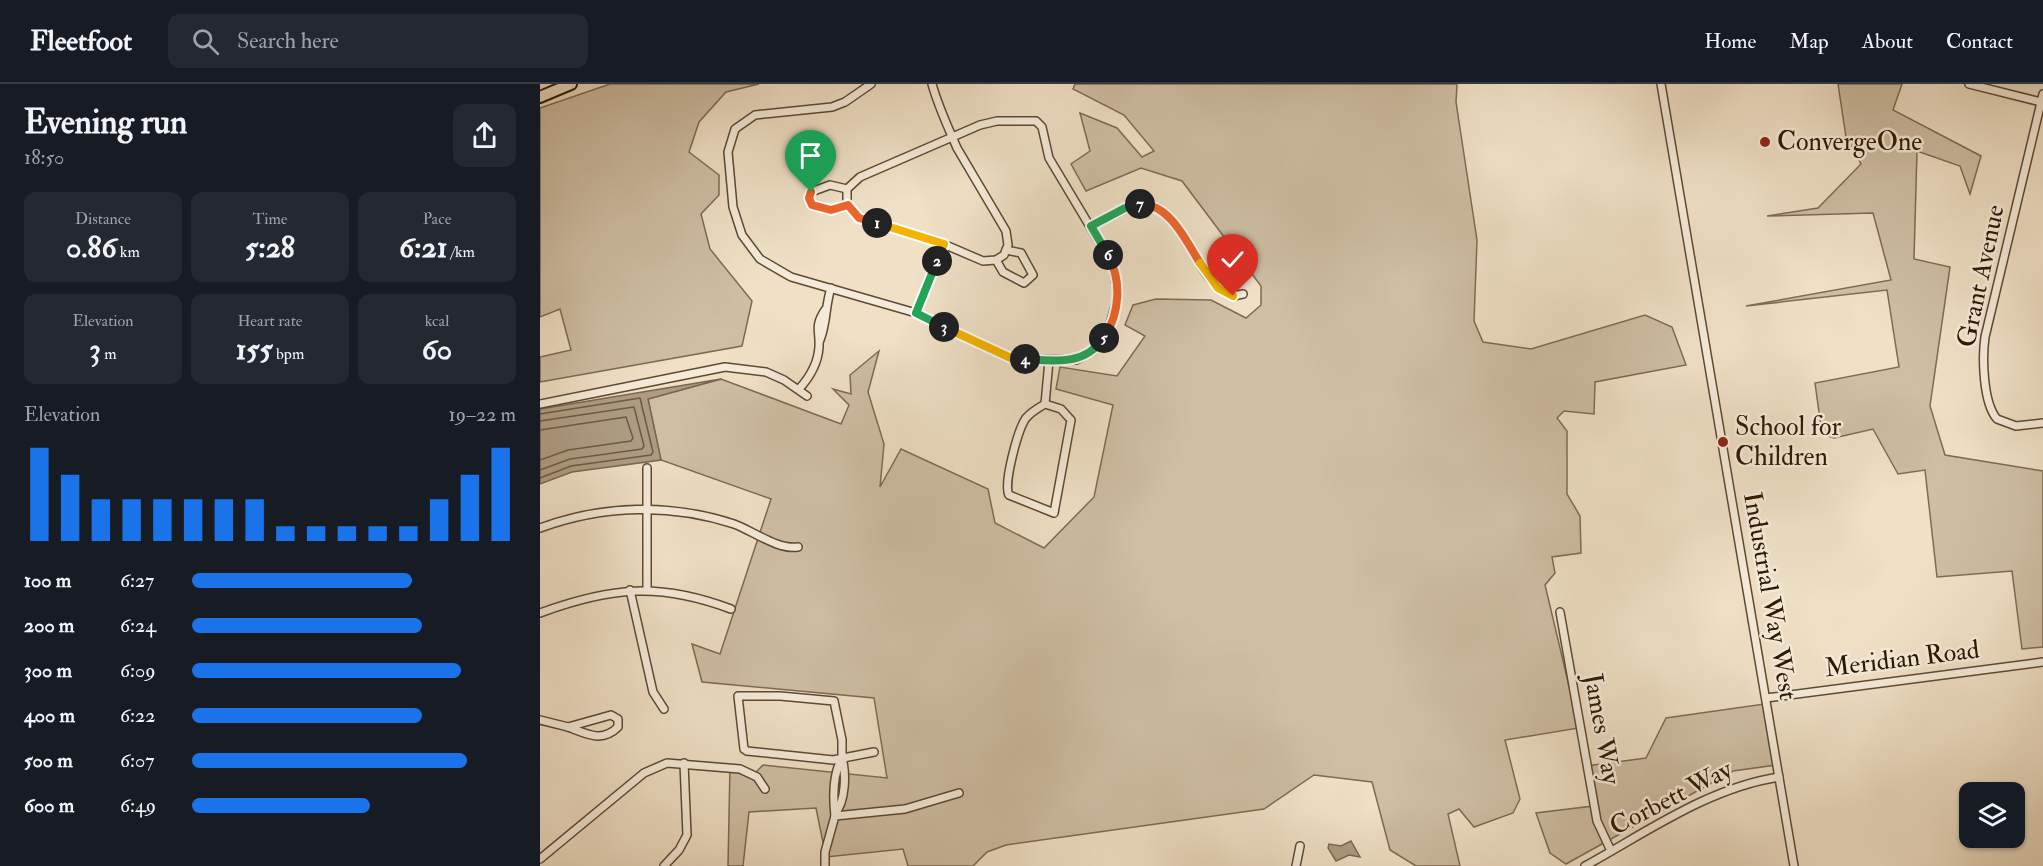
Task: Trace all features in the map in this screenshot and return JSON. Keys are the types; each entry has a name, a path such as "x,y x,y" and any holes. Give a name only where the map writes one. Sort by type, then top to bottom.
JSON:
{"highway":[{"path":"540,95 570,84"}],"street":[{"path":"847,189 860,177 953,137 997,121 1036,121 1042,127 1049,158 1091,226 1115,271 1118,297 1113,318 1104,337 1088,354 1072,361 1011,358 916,313 775,270 759,259 746,243 738,227 733,207 729,144 738,126 751,117 832,107 852,98 871,84"},
{"path":"847,189 848,205 859,218 944,244 976,259 996,260 1006,250 1006,231 966,165 932,84"},
{"name":"Industrial Way West","path":"1661,84 1794,866"},
{"path":"1970,84 2041,102"},
{"name":"Grant Avenue","path":"2043,94 1985,337 1983,358 1989,404 1997,419 2016,426 2043,423"},
{"path":"847,189 830,185 811,192 809,198 812,205 831,210 848,205"},
{"path":"1091,226 1131,206 1144,204 1158,208 1177,227 1218,288 1233,296 1243,294"},
{"path":"916,313 944,244"},
{"path":"996,260 1003,272 1024,283 1033,275 1021,253 1006,250"},
{"path":"799,389 814,367 820,340 817,326 825,310 831,288"},
{"path":"1045,404 1061,409 1069,417 1071,426 1054,513 1037,508 1010,495 1006,485 1025,419 1045,404 1049,361"},
{"path":"540,404 725,367 766,372 799,389 807,396"},
{"path":"647,468 647,589"},
{"path":"540,528 597,512 647,509 709,517 743,528 780,544 798,547"},
{"path":"540,613 586,597 647,589 686,594 731,609"},
{"path":"630,590 653,692 664,709"},
{"name":"James Way","path":"1560,612 1597,821 1611,851"},
{"name":"Meridian Road","path":"1766,698 2043,662"},
{"path":"825,866 825,852 836,815 841,807 845,767 842,758 842,740 834,701 780,696 738,696 745,750 833,760 842,758 874,752"},
{"path":"540,720 599,738 617,729 619,722 616,716 611,715 568,727"},
{"path":"540,859 644,773 667,763 746,771 757,777 765,789"},
{"path":"664,866 679,850 687,835 684,764"},
{"name":"Corbett Way","path":"1585,866 1712,795 1741,784 1779,777"},
{"path":"836,815 905,809 959,793"},
{"path":"1296,866 1300,846"}],"shaded area":[{"path":"610,84 759,84 726,92 699,122 689,152 719,175 719,195 701,214 710,249 752,301 742,346 540,382 540,357 571,350 560,309 540,317 540,108"},
{"path":"1075,84 1457,84 1456,102 1477,240 1474,321 1483,342 1531,349 1645,315 1672,327 1686,365 1595,382 1594,414 1564,411 1557,418 1567,431 1567,494 1580,516 1581,553 1552,557 1555,573 1545,585 1579,728 1505,740 1520,799 1513,813 1474,827 1459,809 1448,814 1460,866 1416,866 1390,850 1372,782 1314,775 1264,809 1006,845 987,852 973,866 908,866 903,849 826,857 816,808 749,812 743,866 728,866 730,766 755,773 763,765 887,778 874,698 702,682 692,644 720,654 771,499 661,460 648,399 721,379 841,424 849,405 833,389 851,394 850,375 879,351 868,392 884,444 880,487 901,449 988,489 995,523 1044,548 1094,497 1113,405 1056,389 1060,367 1117,376 1145,336 1125,325 1133,305 1156,299 1211,300 1246,318 1261,305 1261,286 1182,181 1141,168 1086,191 1071,164 1090,151 1080,113 1117,128 1142,157 1154,151 1124,115 1073,89"},
{"path":"1838,84 1902,84 1893,110 1981,156 1970,194 1960,166 1917,151 1914,259 1950,267 1930,406 1945,455 2043,471 2043,647 2022,649 2012,571 1937,577 1925,470 1898,474 1873,429 1834,438 1822,434 1815,383 1899,367 1887,290 1746,306 1891,280 1873,213 1767,216 1818,208 1861,164 1846,137"},
{"path":"1764,704 1776,765 1733,771 1566,864 1550,853 1536,813 1593,806 1586,766 1646,758 1666,718"}],"water":[{"path":"721,379 648,399 661,460 572,472 540,484 540,409"},
{"path":"1351,841 1360,857 1349,855 1336,861 1328,848 1329,844 1341,846"}],"place":[{"name":"ConvergeOne","path":"1765,142"},
{"name":"School for Children","path":"1723,442"}],"route":[{"path":"811,192 809,201 812,205 831,210 848,205 859,218 944,244 916,313 1011,358 1072,361 1093,351 1101,342 1108,331 1116,309 1117,283 1110,259 1091,226 1125,208 1138,204 1158,208 1168,216 1214,283 1220,290 1233,296"}]}
